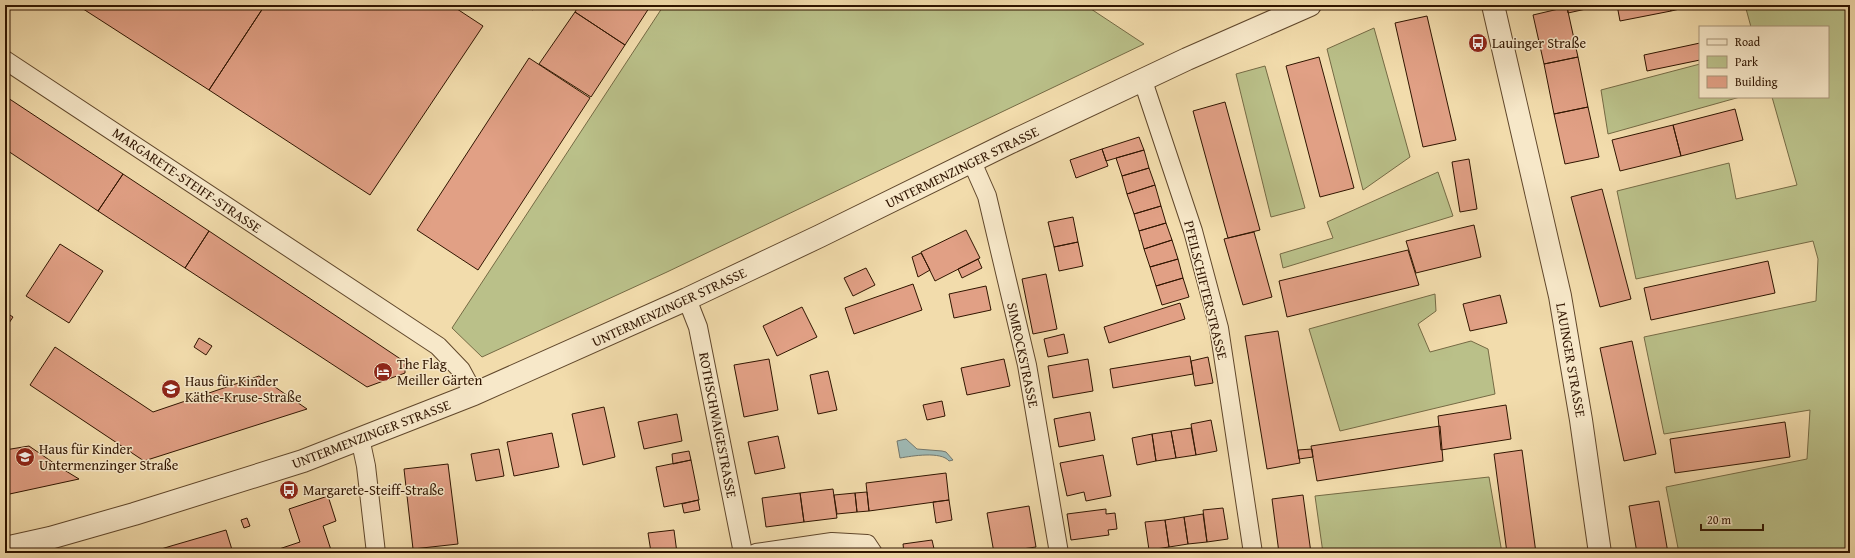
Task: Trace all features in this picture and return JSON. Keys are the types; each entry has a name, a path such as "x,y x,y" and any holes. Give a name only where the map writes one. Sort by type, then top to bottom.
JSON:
{"street":[{"name":"UNTERMENZINGER STRASSE","path":"5,548 62,534 303,461 474,394 687,299 1142,81 1277,18 1310,5"},
{"name":"LAUINGER STRASSE","path":"1493,5 1560,296 1582,428 1600,553"},
{"name":"MARGARETE-STEIFF-STRASSE","path":"5,60 438,346 461,370 474,394"},
{"name":"PFEILSCHIFTERSTRASSE","path":"1142,81 1193,231 1219,328 1253,553"},
{"name":"SIMROCKSTRASSE","path":"972,162 987,196 1027,365 1059,553"},
{"name":"ROTHSCHWAIGESTRASSE","path":"687,299 698,327 743,553"},
{"path":"360,438 366,466 376,553"},
{"path":"756,553 832,542 867,544 873,553"}],"green space":[{"path":"664,5 1085,5 1144,44 667,272 482,357 452,328"},
{"path":"1745,5 1850,5 1850,553 1679,553 1666,487 1807,459 1810,410 1664,434 1644,337 1816,301 1818,259 1813,241 1636,279 1617,191 1729,163 1736,199 1797,185 1772,98 1829,98 1829,26 1751,26"},
{"path":"1374,28 1410,157 1363,190 1327,49"},
{"path":"1699,64 1699,98 1736,98 1608,134 1601,90"},
{"path":"1265,66 1305,208 1271,217 1236,74"},
{"path":"1438,172 1453,216 1283,268 1280,254 1333,238 1327,222"},
{"path":"1435,294 1436,311 1418,324 1430,352 1471,341 1488,349 1495,394 1340,431 1309,329"},
{"path":"1489,477 1502,553 1323,553 1315,496"}],"water":[{"path":"906,439 917,449 946,452 953,460 949,461 940,456 933,455 919,455 900,458 897,441"}],"building":[{"path":"77,5 265,5 209,90"},
{"path":"265,5 451,5 483,26 370,195 209,90"},
{"path":"524,5 536,5 533,10"},
{"path":"579,5 651,5 625,45 575,12"},
{"path":"1567,5 1604,5 1568,13"},
{"path":"1617,5 1670,5 1671,11 1620,21"},
{"path":"1670,5 1697,5 1671,11"},
{"path":"1567,7 1578,57 1544,64 1533,15"},
{"path":"575,12 625,45 591,97 539,64"},
{"path":"1427,16 1456,140 1423,147 1395,23"},
{"path":"1699,43 1699,60 1647,71 1644,55"},
{"path":"1319,57 1354,188 1320,197 1286,66"},
{"path":"1578,57 1588,107 1554,114 1544,64"},
{"path":"529,58 590,98 478,270 417,230"},
{"path":"5,96 123,174 98,211 5,149"},
{"path":"1225,102 1260,230 1228,238 1193,111"},
{"path":"1588,107 1599,157 1565,164 1554,114"},
{"path":"1735,109 1743,140 1681,156 1673,125"},
{"path":"1673,125 1681,156 1620,171 1612,140"},
{"path":"1139,137 1144,150 1106,161 1102,149"},
{"path":"1102,149 1108,166 1076,178 1070,160"},
{"path":"1144,150 1149,168 1122,176 1116,158"},
{"path":"1469,159 1477,209 1460,212 1452,162"},
{"path":"1149,168 1155,185 1127,194 1122,176"},
{"path":"123,174 209,231 185,268 98,211"},
{"path":"1155,185 1161,206 1134,214 1127,194"},
{"path":"1602,189 1631,299 1600,307 1571,197"},
{"path":"1161,206 1166,223 1139,231 1134,214"},
{"path":"1073,217 1078,242 1054,247 1048,222"},
{"path":"1166,223 1172,240 1144,249 1139,231"},
{"path":"1474,225 1481,257 1416,273 1406,241"},
{"path":"966,230 980,258 935,281 921,252"},
{"path":"209,231 405,362 405,373 367,387 185,268"},
{"path":"1254,232 1272,297 1243,305 1224,239"},
{"path":"1172,240 1178,259 1150,267 1144,249"},
{"path":"1078,242 1083,266 1059,271 1054,247"},
{"path":"60,244 103,271 69,323 26,296"},
{"path":"1408,250 1419,285 1287,317 1279,281"},
{"path":"921,253 930,270 918,277 912,257"},
{"path":"978,259 982,268 962,278 958,269"},
{"path":"1178,259 1183,278 1156,286 1150,267"},
{"path":"1768,261 1775,293 1651,320 1644,288"},
{"path":"866,268 875,285 853,296 844,278"},
{"path":"1046,274 1057,329 1033,334 1022,279"},
{"path":"1183,278 1189,297 1162,305 1156,286"},
{"path":"913,284 922,310 854,334 845,308"},
{"path":"986,286 991,310 954,318 949,294"},
{"path":"1500,295 1507,323 1470,331 1463,304"},
{"path":"1180,303 1185,319 1109,343 1104,327"},
{"path":"802,307 817,337 777,356 763,326"},
{"path":"5,312 13,317 5,329"},
{"path":"1278,331 1300,463 1267,469 1245,336"},
{"path":"1064,334 1068,353 1048,357 1044,339"},
{"path":"199,338 212,346 206,355 194,347"},
{"path":"1632,341 1656,454 1624,461 1600,348"},
{"path":"55,347 153,412 259,376 307,409 144,461 30,385"},
{"path":"1190,356 1193,374 1113,388 1110,369"},
{"path":"1208,357 1213,383 1195,386 1191,361"},
{"path":"769,359 778,410 744,417 734,365"},
{"path":"1004,359 1010,386 967,395 961,368"},
{"path":"1088,359 1093,391 1053,398 1048,366"},
{"path":"828,371 837,410 818,414 810,375"},
{"path":"942,401 945,416 927,420 923,405"},
{"path":"1506,405 1511,439 1441,450 1438,416"},
{"path":"604,407 615,457 583,465 572,414"},
{"path":"1090,412 1095,440 1059,447 1054,419"},
{"path":"677,414 682,441 644,449 638,422"},
{"path":"1211,420 1217,451 1196,455 1191,424"},
{"path":"1785,422 1790,457 1675,473 1670,439"},
{"path":"1440,426 1443,461 1317,481 1311,446"},
{"path":"1191,428 1196,455 1176,458 1171,431"},
{"path":"1171,431 1176,458 1156,461 1152,434"},
{"path":"552,433 559,467 514,476 507,442"},
{"path":"1152,434 1156,461 1137,465 1132,438"},
{"path":"778,436 785,468 755,474 748,442"},
{"name":"Haus für Kinder Untermenzinger Straße","path":"29,446 79,479 5,495 5,450"},
{"path":"499,449 504,476 476,481 471,454"},
{"path":"1312,449 1313,457 1299,459 1298,450"},
{"path":"1522,450 1536,553 1507,553 1494,454"},
{"path":"689,451 691,460 673,464 672,454"},
{"path":"1103,455 1111,496 1086,501 1084,492 1067,496 1060,463"},
{"path":"691,460 699,500 664,507 656,467"},
{"path":"448,464 458,544 413,549 404,469"},
{"path":"946,473 949,500 869,511 866,483"},
{"path":"833,489 837,518 804,522 800,493"},
{"path":"867,492 869,511 857,512 855,493"},
{"path":"800,493 804,522 766,527 762,498"},
{"path":"855,493 857,512 837,514 834,495"},
{"path":"1303,495 1311,553 1279,553 1272,499"},
{"path":"328,496 336,521 323,526 332,553 267,553 300,542 289,509"},
{"path":"698,500 700,510 684,513 682,504"},
{"path":"949,500 952,520 936,523 933,502"},
{"path":"1659,501 1668,553 1637,553 1629,506"},
{"path":"1029,506 1036,547 994,553 987,513"},
{"path":"1223,508 1228,539 1207,542 1203,510"},
{"path":"1106,509 1106,514 1115,513 1117,529 1108,530 1109,535 1071,540 1067,514"},
{"path":"1203,514 1207,542 1188,544 1184,517"},
{"path":"1184,517 1188,544 1169,547 1165,520"},
{"path":"247,518 250,526 244,528 241,520"},
{"path":"1165,520 1169,547 1149,550 1145,522"},
{"path":"226,530 233,553 148,553 171,546"},
{"path":"674,530 677,553 643,553 651,552 648,533"},
{"path":"932,540 935,553 904,553 903,544"}],"place":[{"name":"Lauinger Straße","path":"1478,43"},
{"name":"The Flag Meiller Gärten","path":"383,372"},
{"name":"Haus für Kinder Käthe-Kruse-Straße","path":"171,389"},
{"name":"Haus für Kinder Untermenzinger Straße","path":"25,457"},
{"name":"Margarete-Steiff-Straße","path":"289,490"}]}
